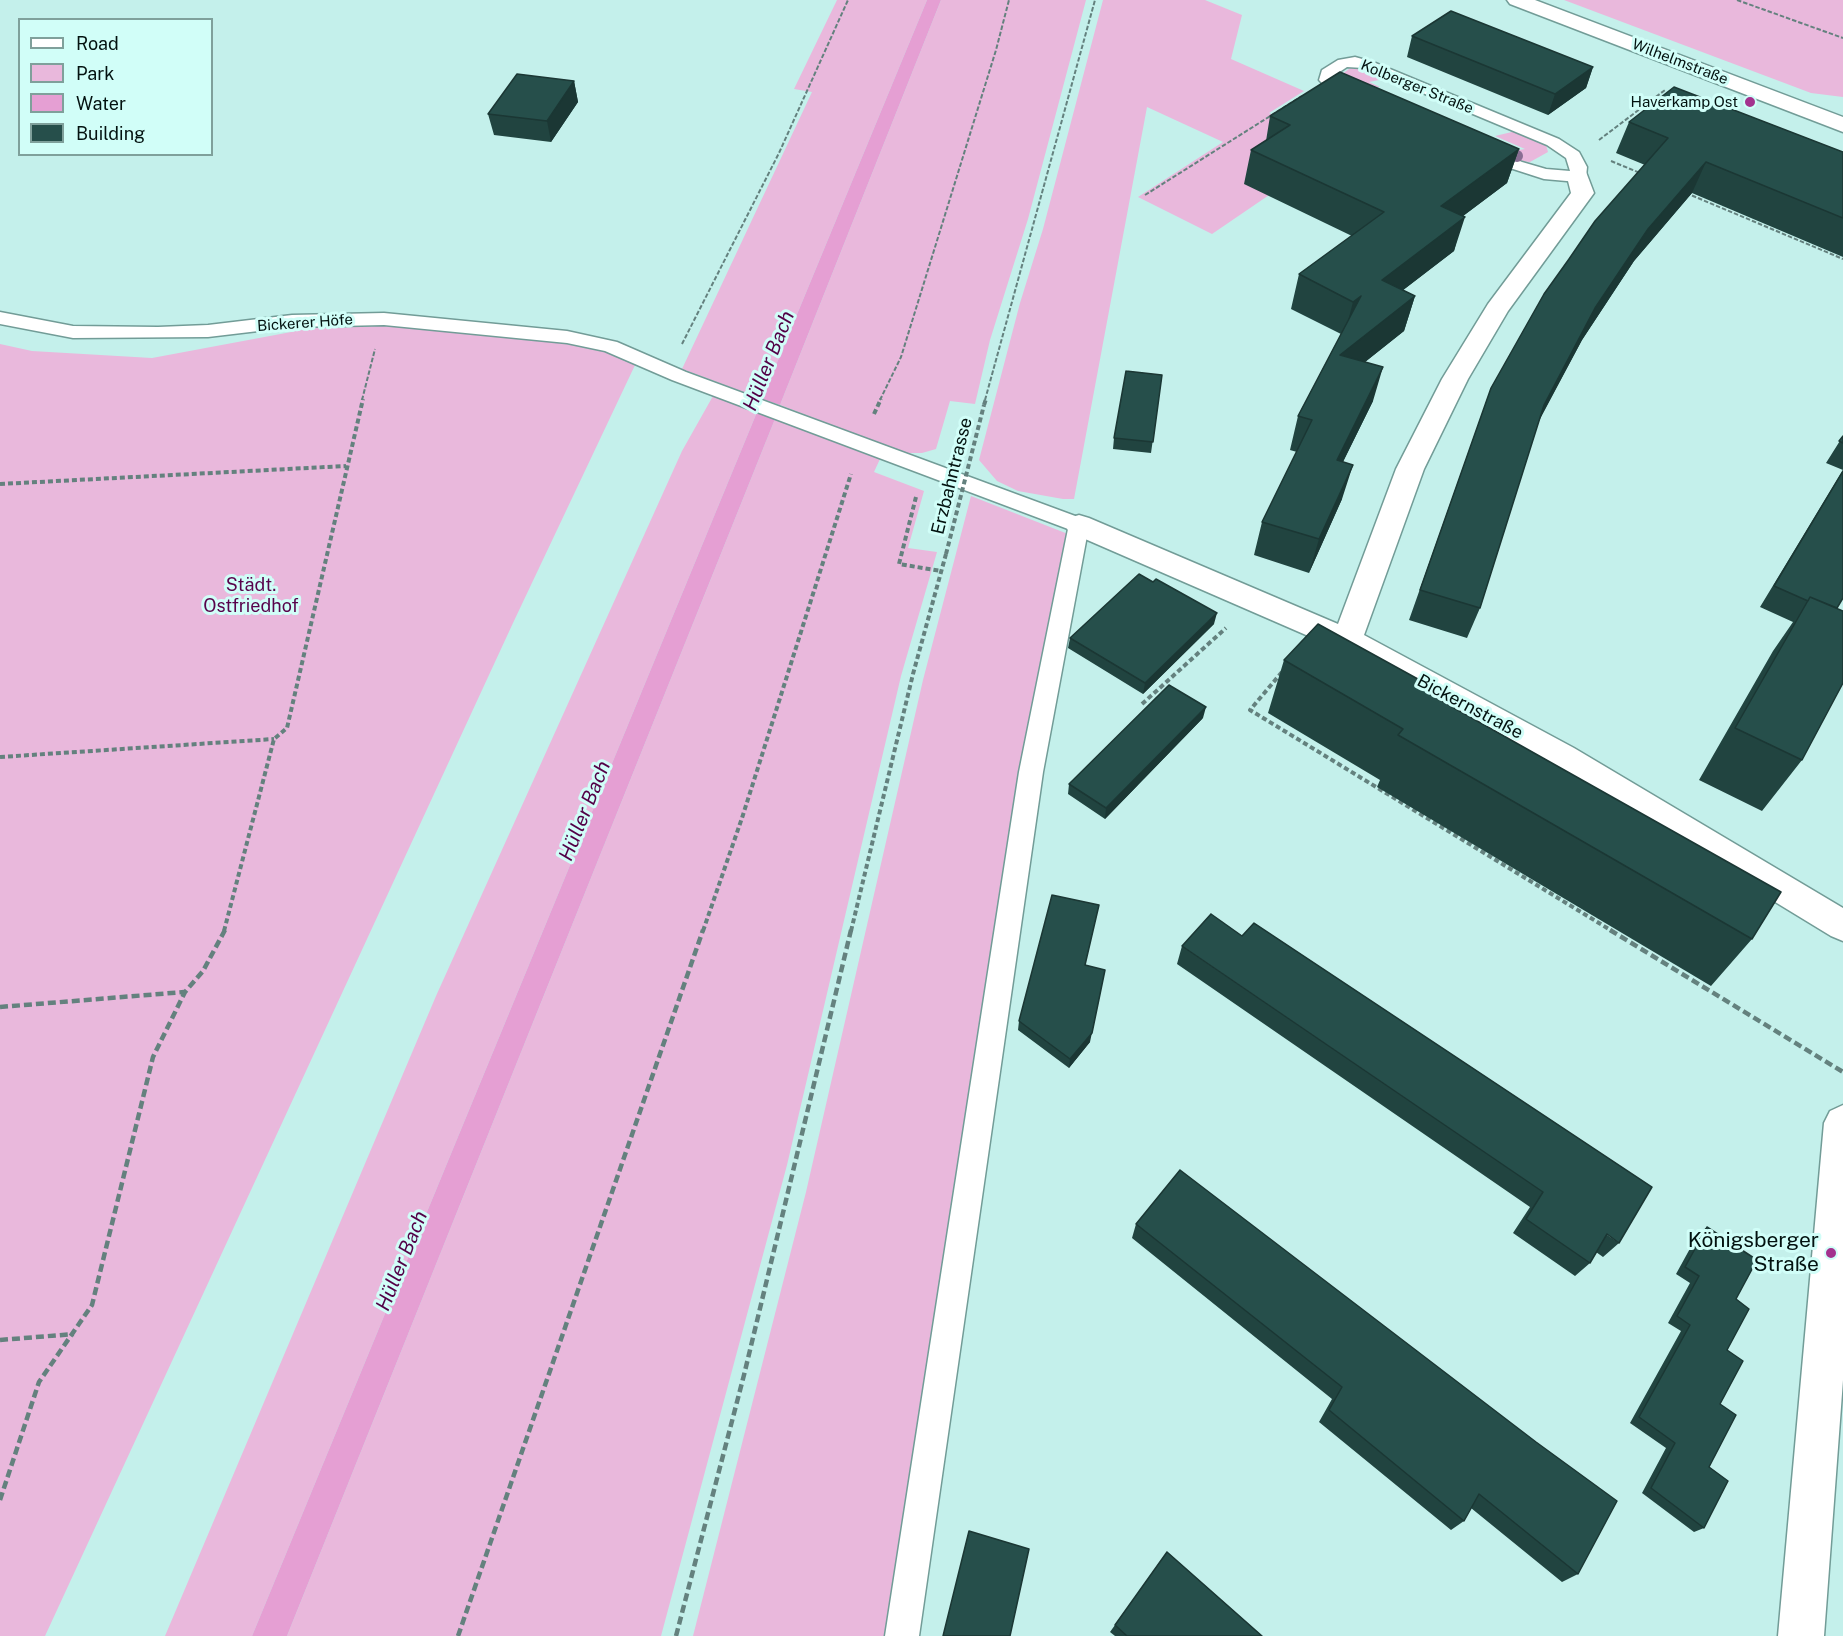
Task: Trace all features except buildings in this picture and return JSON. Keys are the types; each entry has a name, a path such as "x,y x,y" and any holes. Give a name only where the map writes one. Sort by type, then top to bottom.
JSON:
{"street":[{"name":"Wilhelmstraße","path":"1517,0 1843,125"},
{"path":"1333,634 1455,379 1497,309 1583,193 1579,160"},
{"name":"Bickernstraße","path":"1079,525 1333,634 1563,757 1843,926"},
{"path":"1801,1636 1843,1123"}],"lane":[{"name":"Kolberger Straße","path":"1355,62 1368,65 1552,142 1579,160 1544,174 1516,165 1334,85 1327,80 1327,73 1342,63 1355,62"},
{"name":"Bickerer Höfe","path":"0,318 73,332 158,333 208,331 292,321 384,319 567,337 610,346 673,373 1079,525"},
{"path":"902,1636 1031,772 1079,525"}],"path":[{"path":"673,373 779,153 848,0"},
{"path":"458,1636 742,818 861,442 901,357 996,50 1009,0"},
{"path":"984,405 1095,0"},
{"path":"1737,0 1843,38"},
{"path":"1579,160 1695,68"},
{"path":"1145,195 1327,80"},
{"path":"1579,160 1649,177"},
{"path":"1681,190 1843,258"},
{"path":"0,1500 39,1382 92,1305 153,1057 185,992 203,971 224,932 274,739 287,728 346,466 384,319"},
{"name":"Erzbahntrasse","path":"946,554 984,405"},
{"path":"0,484 346,466"},
{"path":"924,467 899,564 941,571"},
{"path":"676,1636 744,1376 913,674 946,554"},
{"path":"1143,704 1256,600"},
{"path":"1333,634 1250,710 1843,1072"},
{"path":"0,758 274,739"},
{"path":"0,1007 185,992"},
{"path":"0,1340 74,1334"}],"green space":[{"path":"837,0 927,0 762,399 682,369 812,92 794,89"},
{"path":"941,0 1086,0 1028,219 990,340 975,404 950,401 936,449 922,453 904,453 780,405"},
{"path":"1103,0 1205,0 1242,15 1231,59 1304,91 1269,113 1341,146 1212,234 1138,197 1223,142 1147,107 1074,499 1063,499 1018,491 997,481 979,460"},
{"path":"1564,0 1843,0 1843,97 1811,93"},
{"path":"1352,67 1367,69 1389,78 1369,82 1380,87 1354,90 1339,76"},
{"path":"1516,131 1546,145 1548,152 1530,162 1519,161 1502,153 1525,149 1495,136"},
{"name":"Städt. Ostfriedhof","path":"334,324 333,328 400,325 557,342 605,352 636,363 513,623 45,1636 0,1636 0,344 32,351 152,358"},
{"path":"713,396 757,412 252,1636 165,1636 436,996 682,451"},
{"path":"775,419 880,459 874,472 924,491 908,548 937,552 901,676 787,1165 661,1636 287,1636"},
{"path":"971,496 1068,534 890,1636 693,1636 806,1192 923,680"}],"water":[{"path":"927,0 941,0 780,405 762,399"},
{"path":"757,412 775,419 287,1636 252,1636"}],"place":[{"name":"Haverkamp Ost","path":"1750,102"},
{"name":"Königsberger Straße","path":"1831,1253"}],"water label":[{"name":"Hüller Bach","path":"769,361"},
{"name":"Hüller Bach","path":"585,811"},
{"name":"Hüller Bach","path":"402,1261"}]}
